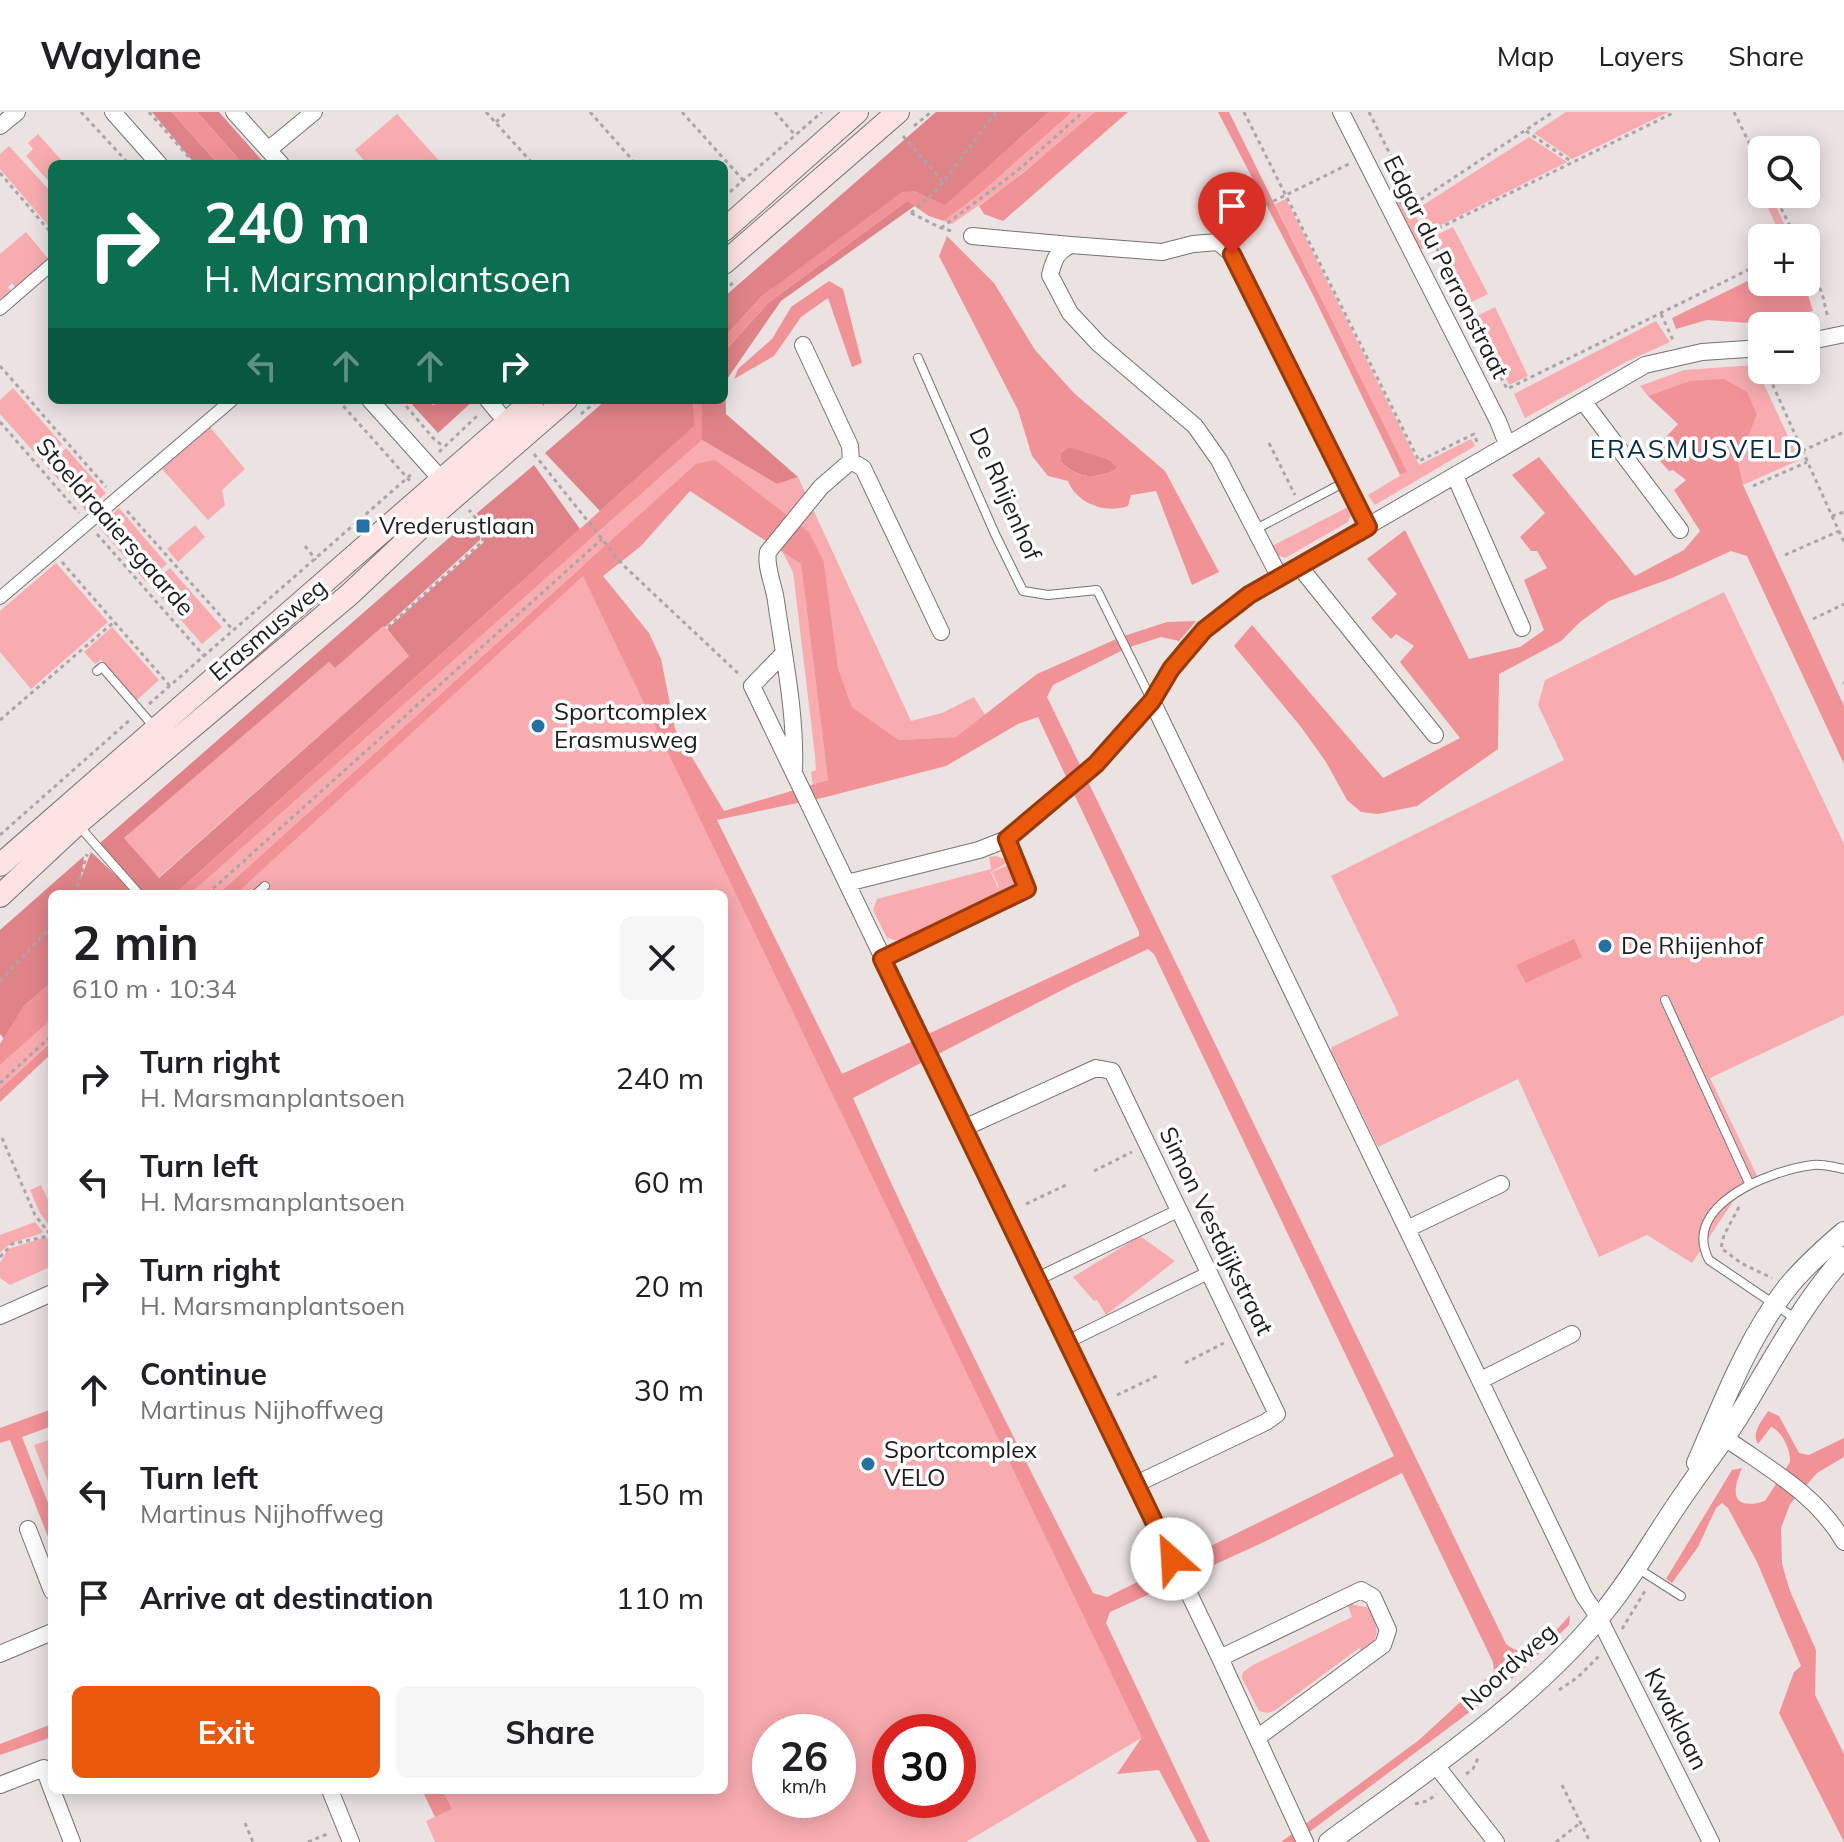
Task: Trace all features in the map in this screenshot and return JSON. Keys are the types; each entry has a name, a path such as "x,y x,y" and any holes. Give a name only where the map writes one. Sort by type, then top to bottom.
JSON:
{"main road":[{"path":"728,226 857,112"},
{"path":"728,260 898,112"},
{"name":"Erasmusweg","path":"514,431 531,404"},
{"name":"Erasmusweg","path":"0,865 77,824 156,729 514,431 559,404"},
{"name":"Erasmusweg","path":"0,896 77,824 350,594 449,488"}],"street":[{"path":"0,126 17,112"},
{"path":"113,112 155,160"},
{"path":"234,112 277,160"},
{"path":"268,150 314,112"},
{"name":"Edgar du Perronstraat","path":"1341,112 1507,444"},
{"path":"972,236 1162,252 1193,244 1218,242 1232,254 1368,527"},
{"path":"1029,241 1070,313 1099,344 1195,426 1219,460 1280,578"},
{"path":"1050,275 1056,256 1071,245"},
{"path":"0,309 48,267"},
{"path":"803,345 850,446 851,461"},
{"path":"847,883 979,850 1007,839 1096,764 1152,701 1171,669 1204,630 1249,595 1645,365 1702,352 1748,349"},
{"path":"1583,401 1680,530"},
{"path":"0,598 227,404"},
{"path":"374,404 449,488"},
{"path":"492,404 514,431"},
{"path":"795,775 795,737 768,552 821,487 851,461"},
{"path":"851,461 863,468 941,632"},
{"path":"1455,476 1522,628"},
{"path":"1299,566 1435,735"},
{"path":"783,654 752,686 1220,1658 1302,1835"},
{"name":"De Rhijenhof","path":"1152,701 1584,1596 1599,1618"},
{"path":"882,959 1027,889 1007,839"},
{"name":"Simon Vestdijkstraat","path":"964,1128 1096,1068 1112,1071 1210,1272 1277,1414 1136,1484"},
{"path":"1409,1228 1501,1184"},
{"path":"1037,1279 1180,1210"},
{"name":"Noordweg","path":"1716,1440 1741,1364 1775,1305 1788,1286 1844,1232"},
{"name":"Noordweg","path":"1329,1842 1508,1707 1599,1618 1636,1568 1797,1319 1844,1257"},
{"path":"1067,1342 1210,1272"},
{"path":"0,1316 48,1295"},
{"path":"1481,1380 1572,1334"},
{"path":"1716,1440 1777,1473 1807,1495 1832,1521 1844,1542"},
{"path":"28,1529 48,1581"},
{"path":"1220,1658 1361,1590 1373,1597 1388,1630 1383,1645 1257,1738"},
{"name":"Kwaklaan","path":"1599,1618 1711,1842"},
{"path":"0,1654 48,1634"},
{"path":"1435,1764 1496,1842"},
{"path":"0,1785 44,1768 48,1779"},
{"path":"54,1794 72,1842"},
{"path":"332,1794 348,1834"}],"lane":[{"name":"De Rhijenhof","path":"918,358 1023,591 1048,595 1097,590 1152,701"},
{"path":"1256,529 1345,482"},
{"path":"97,671 102,667 156,729"},
{"path":"77,824 135,890"},
{"path":"260,890 265,886"},
{"path":"1665,1000 1749,1183"},
{"path":"1797,1319 1709,1260 1702,1247 1705,1228 1713,1212 1749,1183 1814,1165 1844,1169"},
{"path":"1636,1568 1681,1596"}],"path":[{"path":"81,112 125,160"},
{"path":"149,112 191,160"},
{"path":"486,112 529,160"},
{"path":"496,122 507,112"},
{"path":"590,112 632,160"},
{"path":"682,112 725,160"},
{"path":"775,112 795,135"},
{"path":"728,193 822,112"},
{"path":"996,112 938,189 911,213 941,228 1017,171 1083,112"},
{"path":"1244,112 1419,461 1474,434 1483,458"},
{"name":"Edgar du Perronstraat","path":"1369,112 1507,389 1748,270"},
{"name":"Edgar du Perronstraat","path":"1414,204 1553,112"},
{"name":"Edgar du Perronstraat","path":"1429,232 1675,112"},
{"path":"1734,112 1748,140"},
{"path":"1526,131 1572,162"},
{"path":"903,136 941,179 938,189"},
{"path":"1218,242 1227,224 1364,157"},
{"path":"728,163 743,180"},
{"path":"0,173 48,229"},
{"path":"1820,289 1838,336"},
{"path":"1661,314 1682,357"},
{"path":"1772,384 1844,542"},
{"path":"342,404 407,477"},
{"path":"404,404 444,447"},
{"name":"Erasmusweg","path":"0,835 444,447 488,404"},
{"name":"Stoeldraaiersgaarde","path":"0,422 204,656"},
{"path":"514,431 623,565 752,686"},
{"path":"1802,451 1844,432"},
{"path":"1269,443 1300,506"},
{"path":"1753,486 1807,462"},
{"path":"388,627 483,541 478,521 449,488"},
{"path":"1832,516 1844,512"},
{"path":"1785,555 1839,531"},
{"path":"211,890 601,538"},
{"path":"54,552 170,686"},
{"path":"1813,619 1844,604"},
{"path":"0,720 114,622"},
{"path":"75,890 79,883 77,824"},
{"path":"0,981 48,930"},
{"path":"0,1083 48,1039"},
{"path":"2,1138 35,1215 48,1232"},
{"path":"1094,1171 1136,1151"},
{"path":"1026,1204 1068,1184"},
{"path":"1740,1189 1744,1199 1724,1235 1721,1248 1741,1263 1788,1286"},
{"path":"0,1257 12,1244 48,1236"},
{"path":"1185,1363 1228,1342"},
{"path":"1117,1395 1159,1375"},
{"path":"1562,1785 1590,1842"},
{"path":"245,1823 253,1842"},
{"path":"1556,1842 1580,1823"},
{"path":"308,1842 348,1834"}],"shaded area":[{"path":"152,112 172,112 214,160 192,160"},
{"path":"172,112 197,112 239,160 214,160"},
{"path":"197,112 219,112 261,160 239,160"},
{"path":"936,112 1049,112 945,206 914,191 762,296 728,334 728,294"},
{"path":"1049,112 1072,112 982,192 944,221 929,216 907,201 768,303 728,348 728,334 762,296 902,192 914,191 945,205"},
{"path":"1072,112 1095,112 989,198 952,224 944,221 982,192"},
{"path":"1095,112 1128,112 1003,221 984,214 979,206"},
{"path":"1218,112 1229,112 1407,472 1400,475 1312,293"},
{"path":"1566,112 1669,112 1572,159 1534,133"},
{"path":"397,114 438,160 364,160 355,150"},
{"path":"38,134 61,160 48,160 48,181 26,156 33,149 28,143"},
{"path":"1529,137 1567,162 1431,230 1420,207"},
{"path":"9,146 48,189 48,225 0,169 0,154"},
{"path":"1404,192 1430,245 1418,251 1392,198"},
{"path":"1286,199 1419,465 1471,439 1475,446 1375,505 1368,495 1406,472 1275,204"},
{"path":"907,201 916,205 781,301 728,378 728,348 768,303"},
{"path":"1768,208 1777,208 1784,224 1775,224"},
{"path":"1453,227 1488,294 1467,304 1434,236"},
{"path":"26,232 48,263 16,288 12,283 8,287 11,291 0,300 0,254"},
{"path":"947,236 994,283 1035,350 1074,393 1165,471 1219,572 1192,585 1156,491 1131,495 1128,506 1102,508 1078,496 1068,481 1048,476 1032,456 1018,410 939,256","holes":["1068,447 1110,460 1115,470 1086,476 1061,462 1061,453"]},
{"path":"829,281 843,289 862,363 852,367 828,298 801,317 774,356 734,379 738,369 772,339 791,307"},
{"path":"1748,281 1748,296 1808,296 1813,311 1748,312 1748,323 1707,320 1676,329 1672,318"},
{"path":"1495,307 1528,376 1509,385 1475,317"},
{"path":"1656,321 1670,342 1626,362 1525,418 1514,394"},
{"path":"1748,365 1748,384 1764,384 1799,460 1743,485 1738,461 1757,415 1689,381 1648,396 1640,386 1684,370"},
{"path":"1724,379 1747,392 1757,415 1738,461 1743,485 1844,706 1844,764 1747,556 1731,551 1672,578 1609,601 1580,622 1561,641 1499,674 1498,749 1417,806 1378,814 1361,812 1347,800 1326,762 1301,727 1234,646 1252,625 1383,778 1460,738 1400,662 1414,646 1396,634 1391,639 1371,618 1397,594 1367,559 1405,530 1469,659 1520,647 1544,630 1524,580 1547,568 1537,551 1531,551 1520,537 1545,513 1512,475 1539,457 1635,576 1684,550 1700,531 1674,490 1686,480 1673,470 1669,471 1652,452 1678,424 1648,396 1689,381"},
{"path":"13,388 62,444 42,461 0,414 0,400"},
{"path":"412,404 470,404 438,433"},
{"path":"601,404 693,404 695,426 600,511 545,453"},
{"path":"693,404 702,404 702,440 195,890 179,890 694,426"},
{"path":"702,404 726,404 726,414 798,477 777,484 702,440"},
{"path":"210,427 245,469 222,490 225,505 208,520 162,469"},
{"path":"702,440 777,484 798,477 911,721 942,713 974,697 985,715 956,737 899,740 852,707 838,668 824,562 715,460 580,568 222,890 195,890"},
{"path":"1072,446 1110,460 1117,467 1108,473 1093,476 1073,471 1061,462 1061,453"},
{"path":"66,448 106,493 86,511 46,466"},
{"path":"715,460 809,532 824,562 838,668 852,707 899,740 956,737 1037,674 1121,637 1167,622 1196,621 1179,641 1161,637 1127,648 1053,685 1047,697 1506,1644 1524,1651 1533,1649 1570,1615 1569,1625 1483,1702 1296,1842 1281,1842 1419,1740 1494,1671 1493,1662 1402,1473 1262,1543 1110,1612 1106,1623 1210,1842 1197,1842 1159,1770 1117,1774 1142,1737 583,576 240,890 222,890 696,464","holes":["690,491 801,564 828,780 724,811 675,729 661,659 649,633 603,576 641,546","1038,717 1139,936 842,1074 717,820 826,797 946,766 1018,724","1148,949 1154,954 1394,1456 1107,1597 1093,1593 939,1285 853,1098"]},
{"path":"534,465 580,529 179,890 138,890 100,843 450,537 470,521 477,522 480,540 385,627 335,668 329,662 124,838 159,878 409,656 387,629 484,542 477,513"},
{"path":"1350,506 1348,522 1285,558 1275,554 1270,547"},
{"path":"119,508 167,564 146,582 98,526"},
{"path":"195,525 205,537 178,562 167,549"},
{"path":"782,551 801,564 828,780 813,785 811,772 816,770 815,755 793,572"},
{"path":"56,563 108,622 31,689 0,652 0,611"},
{"path":"170,568 222,627 202,644 150,585"},
{"name":"Sportcomplex VELO","path":"583,575 1143,1737 966,1842 435,1842 426,1821 451,1809 444,1794 728,1794 728,890 240,890"},
{"name":"De Rhijenhof","path":"1724,592 1844,844 1844,1015 1710,1078 1761,1184 1734,1200 1692,1263 1647,1235 1599,1257 1518,1079 1378,1147 1331,1051 1332,1047 1399,1015 1331,876 1564,760 1538,705 1545,680"},
{"path":"383,625 409,656 158,878 124,838 329,662 335,668"},
{"path":"112,627 159,680 137,700 101,660 95,664 84,652"},
{"path":"91,852 132,890 48,890 48,985 23,1007 5,1040 0,1034 0,930 84,856 81,878"},
{"path":"996,856 1007,863 991,872 998,888 992,872 1008,865 1015,886 899,941 887,938 873,910 877,899 991,869 989,857"},
{"path":"1574,939 1582,957 1526,983 1516,965"},
{"path":"48,985 48,1023 0,1065 0,1044 23,1007"},
{"path":"48,1023 48,1044 0,1089 0,1065"},
{"path":"48,1045 48,1057 0,1102 0,1089"},
{"path":"41,1185 48,1200 48,1224 40,1213 30,1190"},
{"path":"35,1222 43,1232 14,1242 0,1253 0,1235"},
{"path":"1140,1236 1175,1261 1106,1315 1097,1300 1094,1301 1073,1277"},
{"path":"46,1237 48,1268 10,1285 0,1278 0,1263 8,1249"},
{"path":"48,1410 48,1427 22,1437 48,1503 48,1537 10,1440 0,1443 0,1428"},
{"path":"1768,1411 1779,1416 1799,1453 1809,1455 1844,1438 1844,1457 1817,1473 1790,1504 1781,1528 1782,1564 1790,1591 1816,1650 1815,1695 1844,1754 1844,1842 1779,1713 1794,1672 1801,1666 1757,1562 1728,1508 1722,1503 1716,1508 1698,1547 1672,1583 1666,1579 1732,1470 1742,1468 1736,1485 1737,1498 1746,1504 1754,1503 1765,1501 1790,1462 1785,1442 1775,1429 1771,1427 1758,1444 1756,1440 1760,1423"},
{"path":"48,1440 48,1482 34,1445"},
{"path":"1348,1606 1369,1608 1372,1615 1376,1637 1369,1647 1363,1652 1359,1648 1274,1711 1259,1711 1242,1678 1243,1672 1352,1617"},
{"path":"48,1726 48,1738 0,1755 0,1744"},
{"path":"424,1794 444,1794 452,1809 435,1817"}],"place":[{"name":"Vrederustlaan","path":"363,526"},
{"name":"Sportcomplex Erasmusweg","path":"538,726"},
{"name":"De Rhijenhof","path":"1605,946"},
{"name":"Sportcomplex VELO","path":"868,1464"}],"district":[{"name":"ERASMUSVELD","path":"1697,449"}],"route":[{"path":"1172,1559 882,959 1027,889 1007,839 1096,764 1152,701 1171,669 1204,630 1249,595 1368,527 1232,254"}]}
